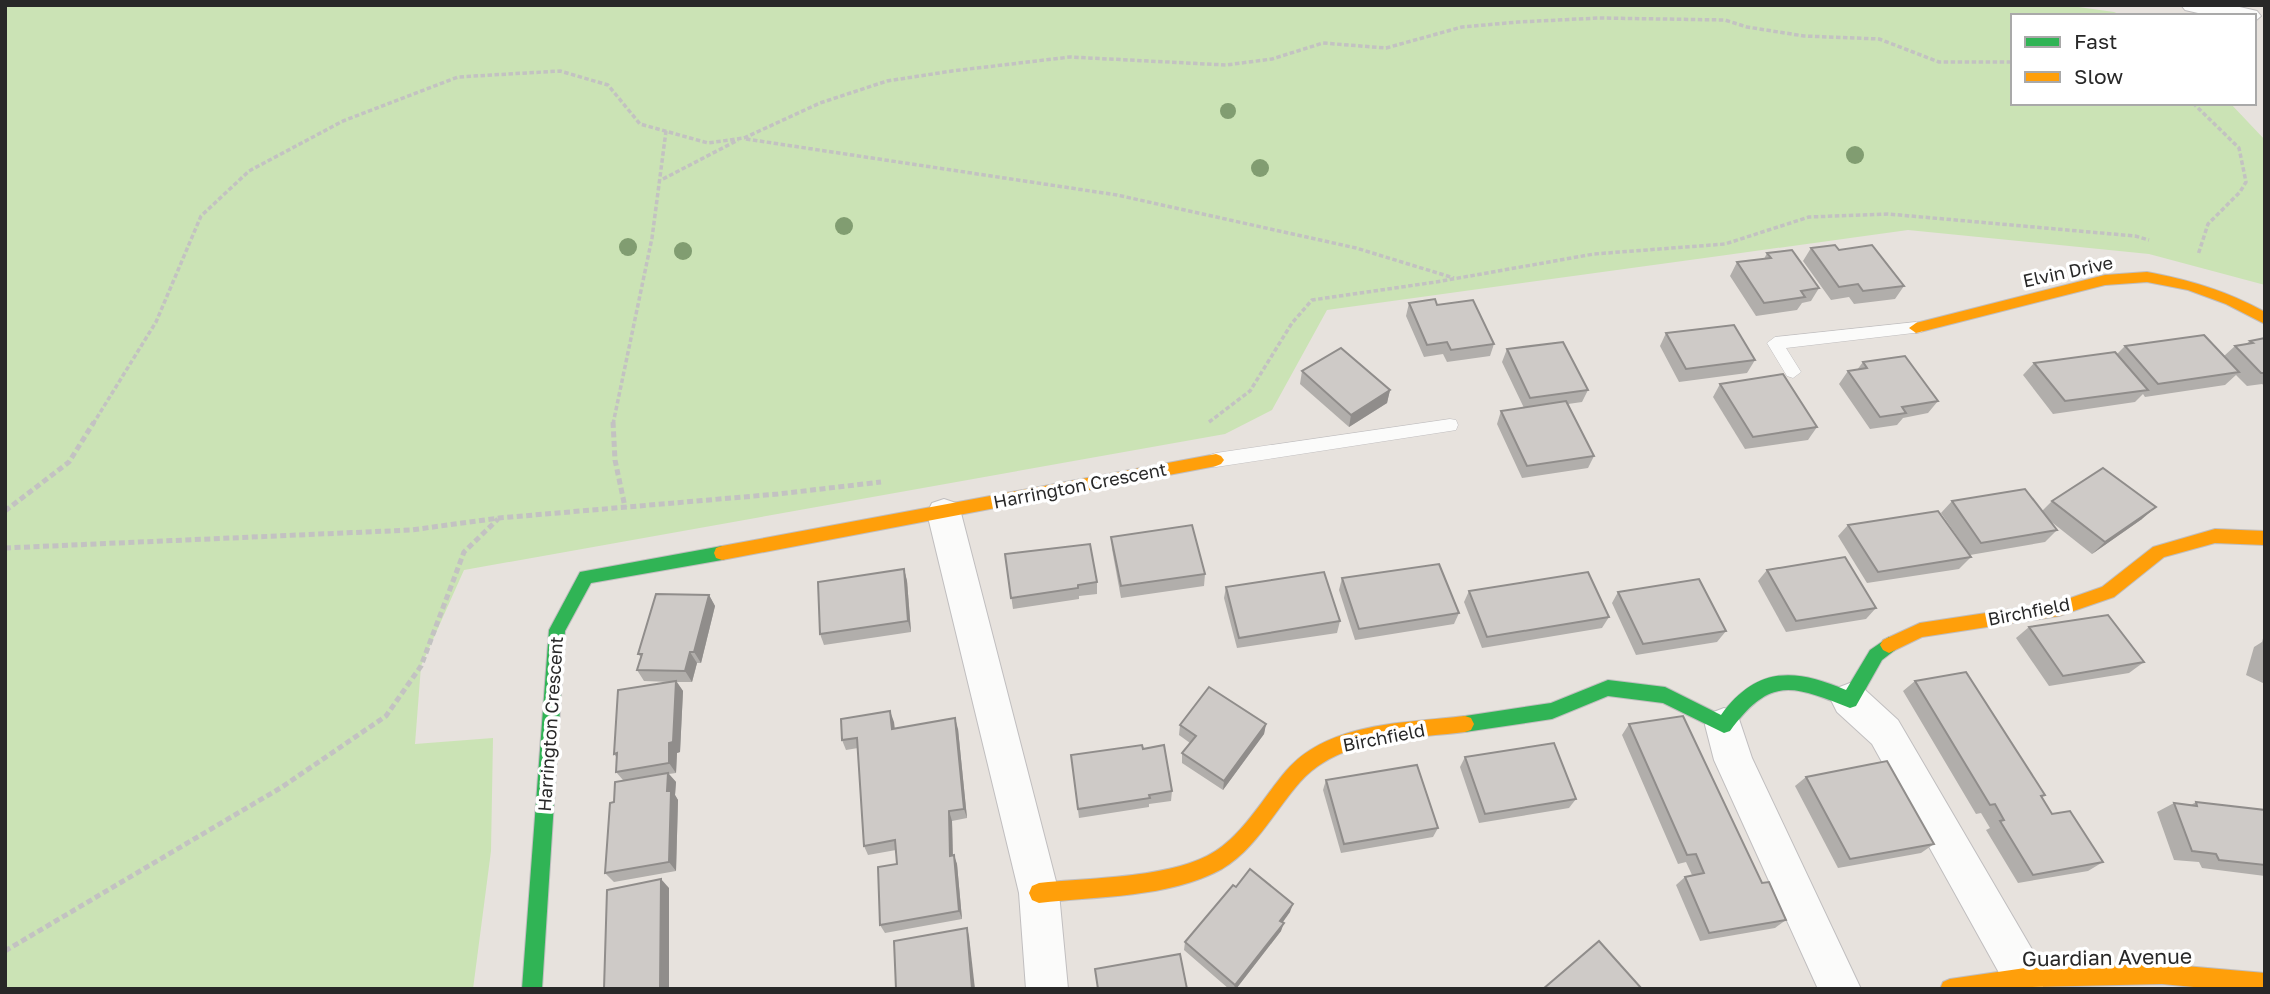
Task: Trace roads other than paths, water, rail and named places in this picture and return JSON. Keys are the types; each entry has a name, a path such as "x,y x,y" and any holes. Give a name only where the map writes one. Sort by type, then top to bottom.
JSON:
{"street":[{"path":"2193,5 2239,14"},
{"name":"Elvin Drive","path":"1916,328 2105,281 2147,277 2190,285 2231,300 2265,318"},
{"name":"Harrington Crescent","path":"532,989 557,630 586,577 944,513 1216,460"},
{"path":"944,513 1039,893 1047,989"},
{"name":"Birchfield","path":"1850,700 1877,656 1894,641 1920,630 2059,609 2108,592 2159,552 2215,536 2265,538"},
{"path":"1840,989 1733,760 1724,725 1735,704 1752,689 1776,681 1802,682 1829,689 1850,700 1885,732 2025,978"},
{"name":"Birchfield","path":"1039,893 1172,877 1216,862 1255,824 1297,772 1320,754 1349,741 1552,711 1608,688 1665,695 1724,725"},
{"name":"Guardian Avenue","path":"1950,989 2025,978 2162,974 2265,983"}],"lane":[{"path":"1793,372 1775,343 1916,328"},
{"path":"1216,460 1450,425"}]}
